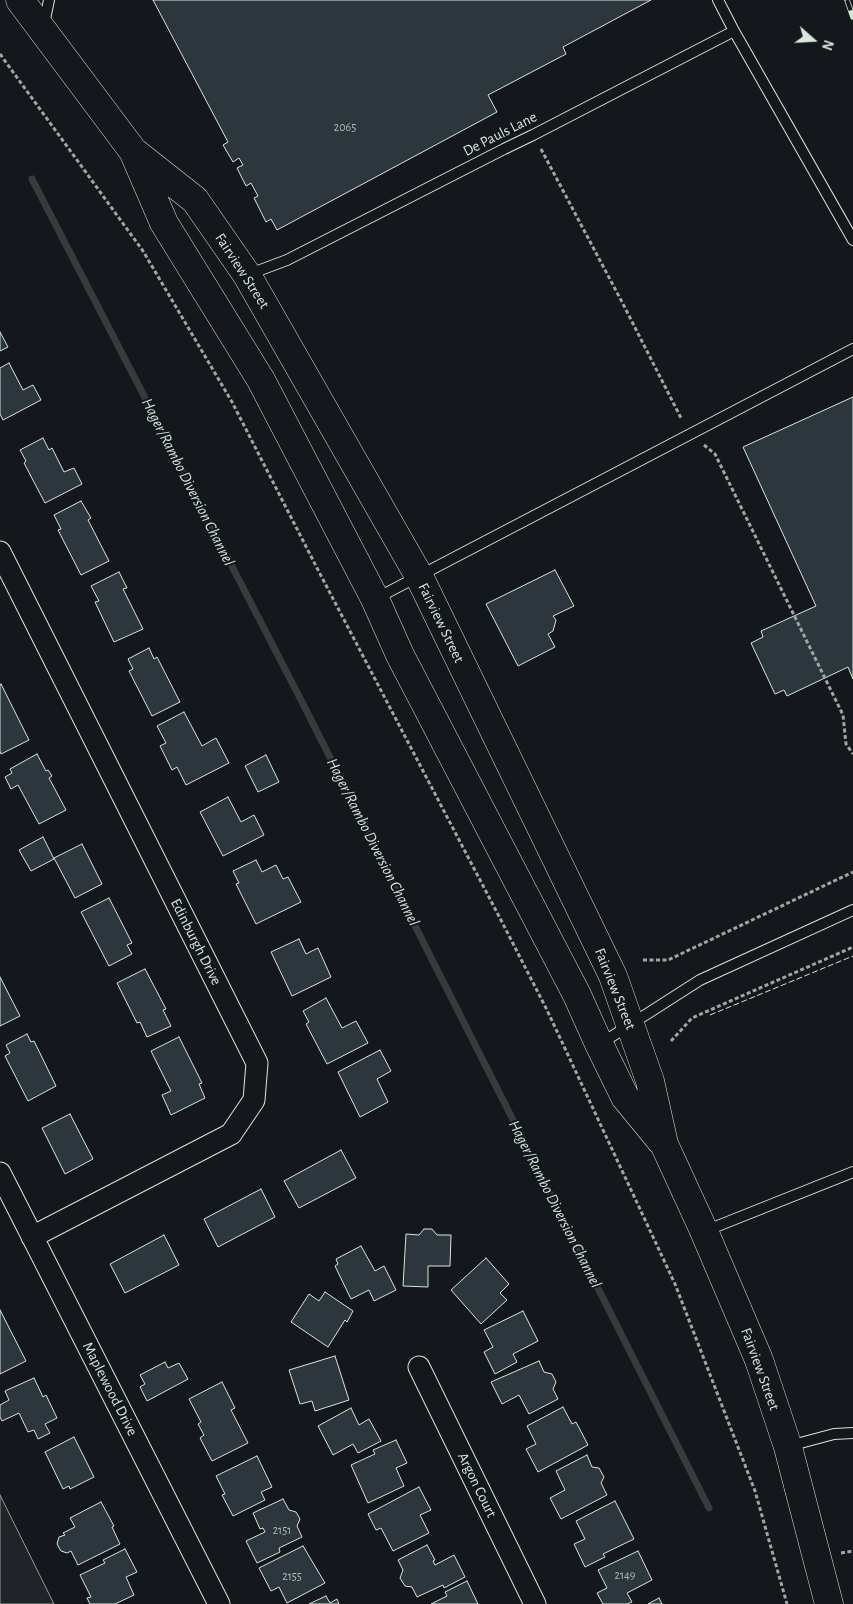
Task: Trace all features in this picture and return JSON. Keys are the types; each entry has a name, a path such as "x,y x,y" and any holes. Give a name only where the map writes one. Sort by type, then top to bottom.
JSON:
{"main road":[{"name":"Fairview Street","path":"20,0 133,151 164,223 261,380 314,479 375,600 400,655 577,995 626,1098 664,1144"},
{"name":"Fairview Street","path":"133,151 195,200 247,275 419,576 613,976 650,1081 664,1144 704,1231 759,1360 788,1447 829,1604"}],"street":[{"name":"Edinburgh Drive","path":"0,552 256,1063 254,1100 230,1134 32,1236"},
{"name":"Maplewood Drive","path":"0,1173 219,1604"},
{"name":"Argon Court","path":"418,1367 535,1604"}],"lane":[{"path":"43,30 49,0"},
{"path":"718,0 853,240"},
{"name":"De Pauls Lane","path":"247,275 287,260 734,31"},
{"path":"375,600 853,349"},
{"path":"599,1044 700,980 853,910"},
{"path":"704,1231 853,1172"},
{"path":"788,1447 834,1434 853,1433"}],"path":[{"path":"0,54 143,251 228,394 547,1010 675,1284 755,1491 786,1604"},
{"path":"533,135 690,435 715,454 843,715 846,744 853,754"},
{"path":"644,960 668,960 853,872"},
{"path":"671,1041 692,1018 853,947"}],"shaded area":[{"path":"0,1495 54,1604 0,1604"}],"building":[{"path":"153,0 651,0 563,47 566,54 488,95 497,112 277,230 271,219 266,222 254,198 258,196 251,183 246,186 237,168 243,165 239,158 233,162 223,145 228,142"},
{"path":"0,332 8,347 0,351"},
{"path":"9,363 23,390 33,385 41,400 3,420 0,414 0,368"},
{"path":"853,397 853,679 848,667 787,696 784,690 775,694 751,643 763,637 761,631 816,606 743,447"},
{"path":"43,438 49,450 52,448 64,472 74,468 82,484 45,503 24,463 26,461 20,450"},
{"path":"81,501 91,518 88,520 109,561 81,575 58,530 61,529 54,515"},
{"path":"555,570 574,606 553,616 556,620 553,631 548,634 555,647 518,666 486,604"},
{"path":"119,572 127,588 123,589 143,629 114,642 95,602 99,601 91,586"},
{"path":"149,648 154,659 157,657 180,702 152,716 129,671 133,669 128,659"},
{"path":"0,685 29,740 1,754"},
{"path":"184,712 202,746 216,738 229,763 186,785 177,767 172,770 160,746 166,743 157,726"},
{"path":"37,754 46,771 48,770 52,776 49,778 66,810 39,824 18,785 11,789 5,777 12,773 10,769"},
{"path":"266,755 279,782 258,792 245,766"},
{"path":"228,797 241,822 254,815 264,835 223,856 200,812"},
{"path":"43,837 54,859 31,871 19,850"},
{"path":"82,844 102,884 75,898 54,858"},
{"path":"256,860 262,872 276,865 283,879 288,877 301,902 256,924 236,884 239,883 233,871"},
{"path":"109,898 132,943 127,945 132,954 109,966 81,912"},
{"path":"299,939 306,954 318,948 331,977 292,996 271,952"},
{"path":"145,969 166,1009 163,1010 171,1026 147,1037 140,1022 137,1023 117,983"},
{"path":"0,977 20,1016 0,1026"},
{"path":"326,998 342,1028 356,1021 368,1043 327,1064 306,1024 309,1022 303,1011"},
{"path":"27,1034 31,1042 34,1041 56,1086 28,1101 5,1056 10,1053 6,1045"},
{"path":"179,1037 202,1083 199,1084 205,1098 171,1115 162,1095 171,1091 151,1051"},
{"path":"380,1050 391,1071 377,1079 388,1102 360,1117 338,1072"},
{"path":"70,1114 93,1159 65,1174 42,1128"},
{"path":"341,1150 356,1178 299,1208 284,1181"},
{"path":"261,1189 275,1217 218,1247 204,1219"},
{"path":"424,1229 432,1229 437,1235 451,1235 450,1266 428,1266 428,1287 403,1286 406,1234 419,1235"},
{"path":"164,1235 179,1265 125,1293 110,1264"},
{"path":"361,1246 375,1271 384,1266 396,1290 374,1301 369,1290 351,1299 335,1266 338,1264 336,1259"},
{"path":"486,1258 509,1284 500,1293 507,1300 481,1324 451,1290"},
{"path":"325,1292 353,1311 328,1347 291,1322 309,1294 319,1301"},
{"path":"0,1310 26,1361 0,1374"},
{"path":"523,1311 538,1341 513,1354 517,1362 495,1374 484,1352 493,1347 484,1330"},
{"path":"335,1356 349,1400 315,1411 312,1401 300,1404 289,1370"},
{"path":"539,1361 544,1372 552,1374 556,1382 553,1389 558,1399 529,1414 519,1395 502,1404 491,1382"},
{"path":"165,1362 168,1368 179,1363 188,1379 147,1401 140,1387 145,1384 140,1375"},
{"path":"34,1378 43,1397 46,1395 57,1418 45,1424 50,1433 38,1439 34,1430 28,1432 19,1413 2,1421 0,1417 0,1405 9,1400 5,1391"},
{"path":"222,1382 235,1408 231,1410 248,1443 212,1461 200,1438 204,1435 198,1424 201,1422 189,1399"},
{"path":"563,1407 572,1424 576,1422 588,1445 538,1472 526,1449 536,1444 527,1426"},
{"path":"351,1408 359,1425 369,1419 381,1441 358,1453 353,1444 333,1455 318,1426"},
{"path":"74,1437 94,1477 70,1489 69,1486 63,1489 45,1452"},
{"path":"396,1440 407,1463 396,1468 404,1486 368,1503 351,1465 375,1454 373,1450"},
{"path":"587,1455 592,1467 599,1468 604,1477 601,1483 607,1495 561,1519 550,1498 565,1490 556,1471"},
{"path":"257,1456 272,1487 261,1492 265,1500 233,1516 222,1495 225,1494 216,1476"},
{"path":"419,1487 431,1510 420,1515 429,1533 393,1551 381,1528 376,1530 368,1514"},
{"path":"283,1499 289,1510 296,1512 300,1519 297,1526 302,1537 279,1548 280,1552 257,1563 246,1541 265,1532 263,1528 260,1529 253,1513"},
{"path":"615,1501 634,1539 603,1554 605,1557 585,1567 574,1544 585,1539 576,1521"},
{"path":"101,1502 114,1526 112,1527 120,1544 78,1565 71,1551 67,1553 61,1551 57,1544 59,1537 75,1527 70,1518"},
{"path":"427,1545 435,1560 433,1561 435,1565 454,1555 465,1577 444,1588 443,1585 417,1597 412,1587 405,1586 400,1578 403,1570 398,1560"},
{"path":"303,1546 325,1583 287,1603 279,1587 271,1591 259,1568"},
{"path":"125,1549 137,1572 126,1577 134,1595 115,1604 90,1604 87,1598 91,1597 80,1575 105,1563 103,1560"},
{"path":"638,1551 652,1580 627,1593 632,1602 627,1604 603,1604 597,1593 607,1588 598,1570"},
{"path":"467,1581 478,1604 431,1604 447,1596 445,1592"},
{"path":"326,1596 330,1603 337,1599 339,1604 309,1604"},
{"path":"659,1598 662,1604 648,1604"}],"waterway":[{"name":"Hager/Rambo Diversion Channel","path":"32,179 301,700 709,1508"}],"railway":[{"path":"847,0 853,17"}],"fence":[{"path":"710,1015 853,956"}]}
